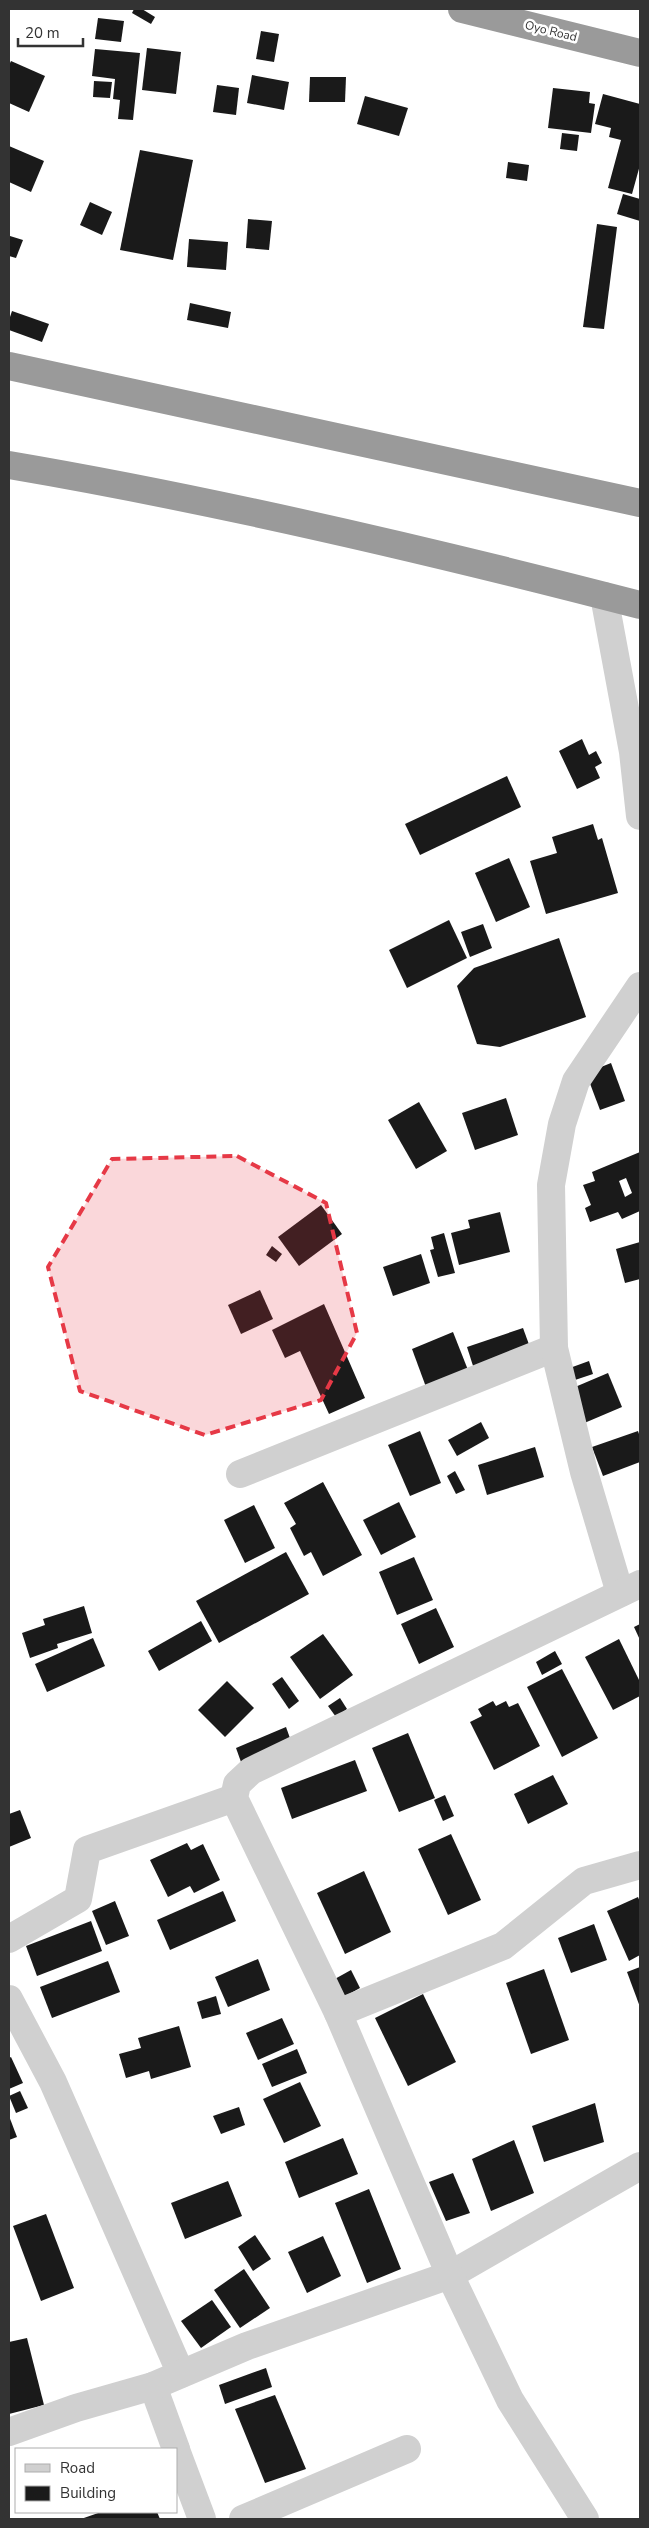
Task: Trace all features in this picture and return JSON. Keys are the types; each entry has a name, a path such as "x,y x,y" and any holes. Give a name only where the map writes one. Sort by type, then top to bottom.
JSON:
{"highway":[{"name":"Oyo Road","path":"462,9 640,53"},
{"path":"9,366 640,503"},
{"path":"9,465 80,477 364,538 640,605"}],"street":[{"path":"604,596 633,752 640,816"},
{"path":"585,2519 510,2400 450,2275 338,2013 234,1798 236,1784 251,1771 630,1588 584,1472 554,1348 551,1185 562,1124 576,1081 640,986"},
{"path":"240,1474 554,1348"},
{"path":"9,1939 78,1899 87,1850 234,1798"},
{"path":"338,2013 503,1946 584,1881 640,1865"},
{"path":"10,2003 53,2082 181,2374"},
{"path":"9,2432 76,2408 153,2386 247,2346 450,2275 640,2166"},
{"path":"153,2386 175,2448"},
{"path":"243,2519 406,2449"},
{"path":"178,2455 202,2519"}],"highlighted area":[{"path":"237,1156 326,1203 357,1333 321,1400 205,1435 80,1391 48,1267 112,1159"}],"building":[{"path":"134,9 142,9 155,17 151,24 132,13"},
{"path":"98,18 124,21 121,42 95,39"},
{"path":"261,31 279,34 274,62 256,59"},
{"path":"147,48 181,52 176,94 142,90"},
{"path":"95,49 140,53 133,120 118,119 120,100 113,99 115,79 92,76"},
{"path":"11,61 45,76 29,112 9,103 9,65"},
{"path":"252,75 289,82 284,110 247,103"},
{"path":"310,77 346,77 345,102 309,102"},
{"path":"94,81 112,82 110,98 93,97"},
{"path":"217,85 239,88 236,115 213,112"},
{"path":"553,88 590,92 589,103 595,104 591,133 548,128"},
{"path":"603,94 640,104 640,165 632,194 608,188 621,140 609,137 611,128 595,124"},
{"path":"365,96 408,108 399,136 357,124"},
{"path":"562,133 579,135 577,151 560,149"},
{"path":"9,146 44,161 31,192 9,182"},
{"path":"140,150 193,160 173,260 120,250"},
{"path":"508,162 529,165 527,181 506,178"},
{"path":"623,194 640,199 640,221 617,214"},
{"path":"90,202 112,212 102,235 80,225"},
{"path":"248,219 272,221 269,250 246,248"},
{"path":"597,224 617,227 604,329 583,327"},
{"path":"10,236 23,240 16,258 9,256"},
{"path":"189,239 228,242 226,270 187,267"},
{"path":"190,303 231,312 228,328 187,320"},
{"path":"12,311 49,324 42,342 9,330 9,320"},
{"path":"582,739 589,755 596,751 602,763 595,767 600,778 577,789 559,751"},
{"path":"507,776 521,807 420,855 405,824"},
{"path":"593,824 598,840 602,838 618,893 546,914 530,861 557,853 552,837"},
{"path":"509,858 530,907 496,922 475,873"},
{"path":"449,920 467,958 407,988 389,950"},
{"path":"483,924 492,948 470,957 461,932"},
{"path":"559,938 586,1017 500,1047 477,1044 457,986 474,968"},
{"path":"611,1063 625,1101 600,1110 586,1073"},
{"path":"506,1098 518,1135 475,1150 462,1113"},
{"path":"419,1102 447,1151 416,1169 388,1120"},
{"path":"640,1152 640,1211 622,1219 618,1212 590,1222 585,1208 591,1205 583,1185 595,1181 592,1172","holes":["626,1178 632,1193 625,1197 619,1181"]},
{"path":"321,1205 342,1234 299,1266 278,1237"},
{"path":"500,1212 510,1252 459,1265 451,1233 470,1228 468,1220"},
{"path":"444,1233 455,1273 438,1277 430,1250 434,1249 431,1237"},
{"path":"640,1242 640,1279 625,1283 616,1249"},
{"path":"272,1246 282,1254 276,1262 266,1255"},
{"path":"421,1254 430,1283 393,1296 383,1267"},
{"path":"260,1290 273,1319 241,1334 228,1305"},
{"path":"324,1304 365,1398 329,1414 300,1351 285,1358 272,1330"},
{"path":"523,1328 531,1350 474,1369 467,1347"},
{"path":"453,1332 468,1370 426,1387 412,1349"},
{"path":"589,1361 593,1374 572,1381 567,1369"},
{"path":"608,1373 622,1407 582,1424 568,1390"},
{"path":"481,1422 489,1438 457,1456 448,1440"},
{"path":"420,1431 441,1483 410,1496 388,1445"},
{"path":"638,1431 640,1437 640,1462 603,1476 592,1447"},
{"path":"535,1447 544,1477 487,1495 478,1465"},
{"path":"455,1471 465,1490 456,1494 447,1476"},
{"path":"323,1482 362,1555 323,1576 311,1552 304,1556 290,1528 296,1524 284,1503"},
{"path":"399,1502 416,1537 381,1555 363,1520"},
{"path":"254,1505 275,1548 245,1563 224,1520"},
{"path":"286,1552 309,1594 219,1643 196,1601"},
{"path":"414,1557 433,1600 397,1615 379,1572"},
{"path":"84,1606 92,1633 57,1644 58,1648 30,1658 22,1633 45,1625 43,1619"},
{"path":"436,1608 454,1647 419,1664 401,1624"},
{"path":"201,1621 212,1641 159,1671 148,1651"},
{"path":"640,1624 640,1640 634,1627"},
{"path":"323,1634 353,1675 320,1699 290,1657"},
{"path":"93,1638 105,1666 47,1692 35,1664"},
{"path":"619,1639 640,1682 640,1696 613,1710 585,1657"},
{"path":"555,1651 562,1664 542,1675 536,1662"},
{"path":"562,1669 598,1738 562,1757 527,1687"},
{"path":"282,1677 299,1701 289,1709 272,1684"},
{"path":"227,1681 254,1708 225,1737 198,1710"},
{"path":"340,1698 347,1709 336,1717 328,1706"},
{"path":"493,1701 496,1706 506,1701 509,1707 518,1703 540,1746 494,1770 470,1722 482,1716 478,1709"},
{"path":"286,1727 291,1741 241,1762 236,1748"},
{"path":"408,1733 435,1798 399,1812 372,1748"},
{"path":"355,1760 367,1791 292,1819 281,1788"},
{"path":"553,1775 568,1804 528,1824 514,1794"},
{"path":"445,1795 454,1816 443,1821 434,1800"},
{"path":"20,1810 31,1838 9,1847 9,1814"},
{"path":"451,1834 481,1900 448,1915 418,1849"},
{"path":"187,1843 191,1850 203,1844 220,1880 194,1893 190,1886 168,1897 150,1860"},
{"path":"364,1871 391,1932 345,1954 317,1893"},
{"path":"223,1891 236,1921 170,1950 157,1920"},
{"path":"638,1897 640,1902 640,1955 629,1961 607,1911"},
{"path":"115,1901 129,1936 106,1945 92,1911"},
{"path":"91,1921 102,1951 37,1976 26,1946"},
{"path":"594,1924 607,1960 571,1973 558,1938"},
{"path":"258,1959 270,1990 228,2007 215,1977"},
{"path":"108,1961 120,1992 52,2018 40,1987"},
{"path":"640,1967 640,2007 627,1972"},
{"path":"544,1969 569,2040 531,2054 506,1983"},
{"path":"351,1970 360,1988 342,1998 333,1980"},
{"path":"423,1994 456,2062 408,2086 375,2018"},
{"path":"216,1996 221,2014 202,2019 197,2002"},
{"path":"282,2018 294,2044 258,2060 246,2033"},
{"path":"179,2026 191,2067 151,2079 149,2071 126,2078 119,2054 141,2048 138,2038"},
{"path":"297,2049 307,2073 272,2087 262,2064"},
{"path":"11,2057 23,2083 9,2089 9,2058"},
{"path":"300,2082 321,2126 284,2143 263,2099"},
{"path":"20,2091 28,2108 16,2113 9,2096"},
{"path":"595,2103 604,2142 544,2162 532,2126"},
{"path":"239,2107 245,2125 221,2134 213,2116"},
{"path":"9,2116 17,2137 9,2140"},
{"path":"343,2138 358,2174 299,2198 285,2162"},
{"path":"514,2140 534,2193 491,2211 472,2159"},
{"path":"453,2173 470,2213 446,2221 429,2182"},
{"path":"228,2181 242,2216 185,2239 171,2203"},
{"path":"369,2189 401,2269 367,2283 335,2203"},
{"path":"46,2214 74,2288 41,2301 13,2226"},
{"path":"255,2235 271,2259 253,2271 238,2247"},
{"path":"323,2236 341,2276 307,2293 288,2252"},
{"path":"244,2269 270,2308 240,2328 214,2290"},
{"path":"212,2300 231,2327 201,2348 181,2321"},
{"path":"27,2338 44,2405 9,2414 9,2342"},
{"path":"266,2368 272,2387 225,2404 219,2385"},
{"path":"275,2395 306,2469 265,2483 235,2409"},
{"path":"98,2513 157,2513 160,2519 81,2519"}]}
